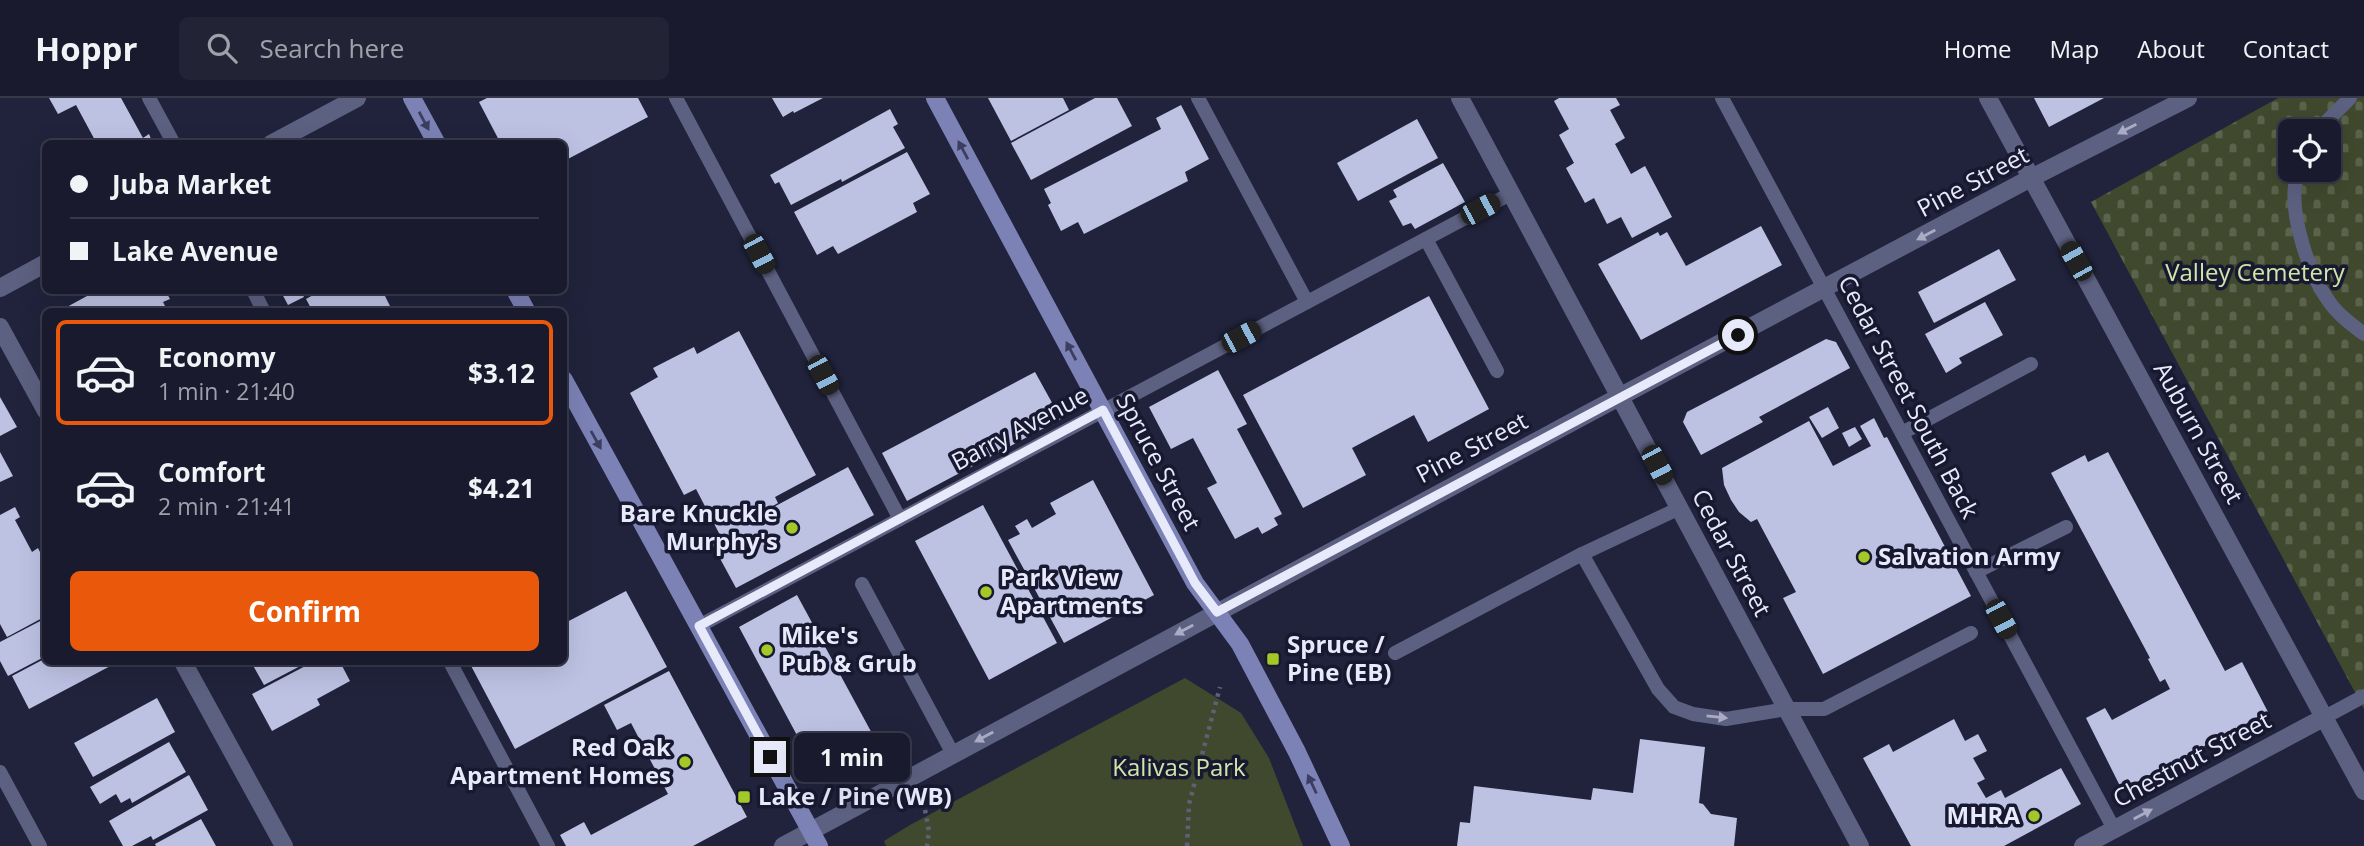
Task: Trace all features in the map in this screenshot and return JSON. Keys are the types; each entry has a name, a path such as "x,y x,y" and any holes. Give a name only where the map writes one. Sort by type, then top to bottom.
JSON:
{"street":[{"path":"278,140 357,98"},
{"path":"412,98 435,140"},
{"name":"Spruce Street","path":"935,98 1195,583 1240,644 1297,752 1341,846"},
{"name":"Cedar Street","path":"1461,98 1860,846"},
{"name":"Auburn Street","path":"1988,98 2364,791"},
{"name":"Pine Street","path":"783,846 815,839 953,754 2031,178 2188,98"},
{"path":"0,288 42,265"},
{"path":"0,327 42,404"},
{"path":"567,385 815,839"},
{"path":"185,665 284,846"},
{"name":"Chestnut Street","path":"2083,846 2325,717"}],"lane":[{"path":"149,98 172,140"},
{"path":"676,98 900,519"},
{"path":"1198,98 1307,302"},
{"name":"Cedar Street South Back","path":"1722,98 2114,829"},
{"path":"2329,119 2350,98"},
{"path":"2296,182 2295,215 2305,249 2328,300 2348,322 2364,334"},
{"name":"Barry Avenue","path":"699,626 1511,193"},
{"path":"1426,239 1497,371"},
{"path":"1902,433 2031,364"},
{"path":"1395,653 1582,554 1680,508"},
{"path":"1976,572 2066,527"},
{"path":"1582,554 1658,689 1674,707 1693,714 1726,719 1787,709 1824,709 1971,633"},
{"path":"862,584 953,754"},
{"path":"452,665 548,846"},
{"path":"2325,717 2364,696"},
{"path":"0,772 40,846"}],"path":[{"path":"1187,846 1189,804 1220,687"},
{"path":"925,810 929,831 927,846"}],"green space":[{"name":"Valley Cemetery","path":"2278,98 2364,98 2364,709 2091,202"},
{"name":"Kalivas Park","path":"1185,678 1241,713 1269,758 1303,846 886,846 884,841 910,825"}],"building":[{"path":"49,98 121,98 143,138 149,134 151,140 95,140 76,105 58,114"},
{"path":"487,98 638,98 648,117 567,159 567,140 499,140 479,102"},
{"path":"772,98 823,98 783,117"},
{"path":"988,98 1063,98 1069,110 1011,141"},
{"path":"1095,98 1117,98 1132,126 1031,180 1011,143"},
{"path":"1559,98 1616,98 1620,105 1610,110 1625,138 1615,144 1631,174 1645,166 1672,217 1632,238 1621,217 1607,224 1594,198 1585,203 1566,168 1574,163 1559,135 1569,129 1554,101"},
{"path":"2034,98 2104,98 2049,127"},
{"path":"1181,105 1209,159 1185,172 1188,181 1084,234 1078,222 1061,231 1048,205 1051,203 1044,189 1161,129 1156,118"},
{"path":"890,109 898,124 893,127 905,148 842,182 841,179 791,205 779,182 775,184 770,175"},
{"path":"1417,119 1438,158 1358,201 1337,163"},
{"path":"907,152 930,194 913,203 917,212 838,254 833,246 817,255 794,212"},
{"path":"1443,163 1465,202 1415,229 1411,223 1403,226 1389,201 1397,197 1393,190"},
{"path":"1761,226 1782,265 1641,340 1598,264 1658,232 1660,236 1667,232 1686,266"},
{"path":"1999,249 2016,280 1934,323 1918,292"},
{"path":"91,294 167,294 170,299 163,302 166,308 65,308"},
{"path":"282,294 302,294 304,297 288,305"},
{"path":"315,294 384,294 391,308 311,308 306,299"},
{"path":"1429,296 1489,409 1428,442 1414,415 1352,448 1366,475 1303,508 1243,395"},
{"path":"1985,302 2003,335 1959,358 1962,363 1946,373 1925,334"},
{"path":"739,331 816,475 775,497 778,503 744,523 848,467 874,515 736,588 710,540 720,535 696,489 684,495 630,393 658,377 653,368 694,347 697,354"},
{"path":"1826,339 1836,342 1850,368 1759,417 1763,422 1701,455 1683,422 1687,412"},
{"path":"1218,370 1247,424 1237,429 1282,514 1274,518 1278,525 1262,534 1258,527 1235,539 1207,488 1217,483 1193,438 1171,449 1149,407"},
{"path":"1035,372 1061,419 907,501 882,453"},
{"path":"0,397 17,427 0,436"},
{"path":"1828,407 1839,428 1822,438 1809,417"},
{"name":"Salvation Army","path":"1874,418 1884,438 1887,437 1971,596 1823,674 1783,598 1796,592 1757,519 1751,522 1739,512 1731,500 1724,485 1722,468 1809,421 1833,466 1871,446 1860,426"},
{"path":"1855,427 1862,439 1849,447 1842,433"},
{"path":"0,452 13,476 0,482"},
{"path":"2108,452 2225,671 2242,662 2268,712 2122,790 2086,718 2105,708 2112,720 2170,689 2165,679 2160,682 2148,659 2150,658 2051,473 2085,455 2088,462"},
{"path":"1093,480 1154,595 1064,643 1008,540 1020,534 1015,526 1027,519 1032,528 1056,514 1050,503"},
{"name":"Park View Apartments","path":"983,505 1057,643 989,680 915,541"},
{"path":"15,507 20,517 15,520 32,552 38,548 42,556 42,618 7,637 0,624 0,515"},
{"path":"626,591 667,667 515,749 471,665 567,665 567,622"},
{"path":"797,595 881,750 822,782 739,627"},
{"path":"42,620 42,658 8,676 0,661 0,642"},
{"path":"42,660 42,665 112,665 29,709 12,676"},
{"path":"253,665 302,665 264,685"},
{"path":"307,665 342,665 350,681 317,699 320,705 272,731 252,694"},
{"name":"Red Oak Apartment Homes","path":"669,671 747,817 693,846 566,846 560,835 584,822 591,835 668,794 631,723 617,730 604,705"},
{"path":"157,698 175,732 93,777 74,743"},
{"path":"1954,719 1965,741 1978,734 1987,751 1973,758 1985,779 1977,783 1986,798 2001,790 2005,798 2061,768 2081,804 2004,846 1911,846 1863,758 1889,744 1893,752"},
{"path":"1640,739 1705,747 1699,803 1711,814 1737,818 1734,846 1457,846 1460,822 1470,823 1474,786 1591,800 1593,788 1633,793"},
{"path":"169,742 186,772 132,803 130,798 121,803 116,794 100,804 90,787"},
{"path":"189,775 208,810 153,840 151,836 132,846 123,846 109,821"},
{"path":"201,819 216,846 156,846 155,844"}],"place":[{"name":"Bare Knuckle Murphy's","path":"792,528"},
{"name":"Salvation Army","path":"1864,557"},
{"name":"Park View Apartments","path":"986,592"},
{"name":"Mike's Pub & Grub","path":"767,650"},
{"name":"Spruce / Pine (EB)","path":"1273,659"},
{"name":"Red Oak Apartment Homes","path":"685,762"},
{"name":"Lake / Pine (WB)","path":"744,797"},
{"name":"MHRA","path":"2034,816"}],"route":[{"path":"770,757 699,626 1103,410 1195,583 1217,612 1738,335"}]}
